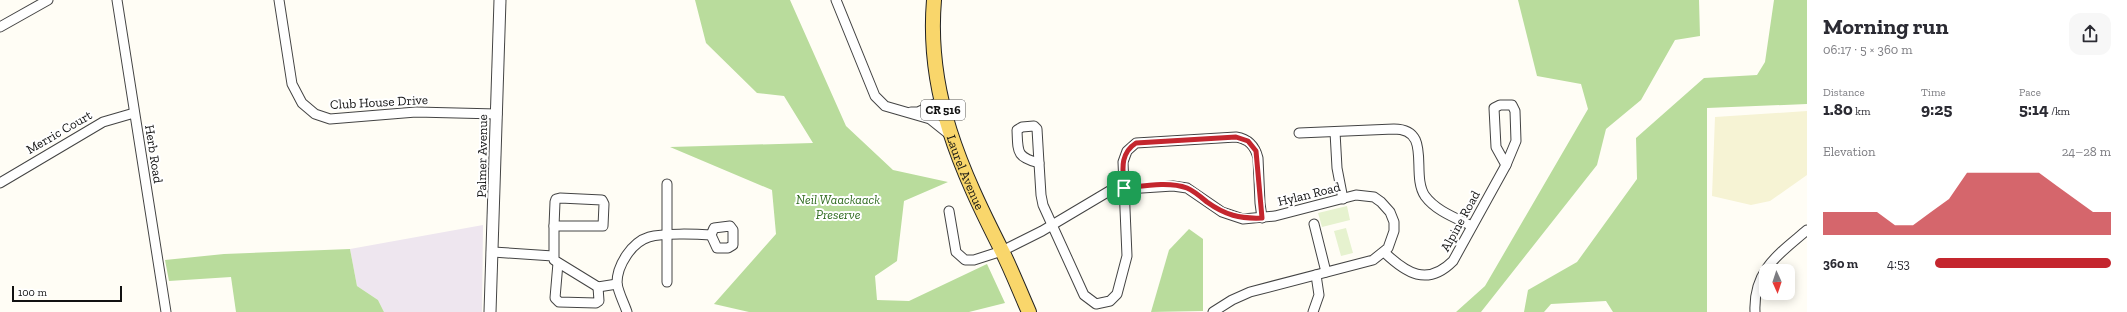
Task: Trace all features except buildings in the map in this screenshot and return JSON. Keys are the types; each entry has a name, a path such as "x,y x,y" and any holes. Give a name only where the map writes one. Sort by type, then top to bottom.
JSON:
{"main road":[{"name":"Laurel Avenue","path":"934,0 935,64 941,101 950,135 975,198 1002,251 1029,312"}],"street":[{"path":"0,27 48,0"},
{"name":"Herb Road","path":"117,0 166,312"},
{"name":"Club House Drive","path":"279,0 292,84 302,103 315,114 330,119 416,112 497,114"},
{"name":"Palmer Avenue","path":"490,312 500,0"},
{"path":"836,0 875,96 885,106 930,119 941,126 950,135"},
{"path":"902,112 918,112 941,101"},
{"name":"Alpine Road","path":"1384,252 1408,272 1422,275 1436,273 1446,268 1453,261 1506,165 1516,141 1515,111 1512,105 1500,105 1494,108 1496,147 1506,165"},
{"name":"Merric Court","path":"0,183 103,122 134,113"},
{"path":"1299,133 1394,129 1410,133 1417,142 1419,179 1426,196 1436,206 1472,226"},
{"path":"1336,132 1336,168 1343,199"},
{"path":"1039,163 1041,196 1084,295 1096,304 1110,301 1116,294 1127,256 1123,168 1125,155 1130,147 1136,143 1243,138 1248,141 1256,151 1262,218"},
{"path":"667,184 667,282"},
{"name":"Hylan Road","path":"949,211 956,252 965,260 974,260 1002,251 1053,225 1111,190 1124,188 1181,186 1193,191 1215,208 1229,215 1243,219 1262,218 1366,195 1377,199 1386,206 1392,216 1394,231 1390,244 1384,252"},
{"path":"493,252 556,260 598,288 600,295 599,301 596,303 559,302 555,298 556,260 554,226 556,200 560,198 602,200 604,204 603,226 554,226"},
{"path":"1314,224 1326,272"},
{"path":"730,226 732,228 733,245 723,248 716,248 711,235 716,227 730,226"},
{"path":"1755,312 1756,292 1764,270 1776,256 1807,230"},
{"path":"627,312 617,284 620,268 635,246 649,237 711,235"},
{"path":"1213,312 1232,300 1250,292 1373,260 1384,252"},
{"path":"1313,312 1319,296 1316,275"},
{"path":"598,288 617,284"}],"shaded area":[{"path":"1807,111 1807,175 1770,201 1751,205 1712,196 1715,117"},
{"path":"483,225 482,312 384,312 378,300 357,286 350,249"}],"green space":[{"name":"Neil Waackaack Preserve","path":"695,0 790,0 846,126 893,170 948,182 904,201 897,261 875,276 877,300 909,301 987,264 1005,303 969,312 749,312 714,304 776,234 772,190 670,147 813,143 784,96 757,93 706,43"},
{"path":"1518,0 1699,0 1700,36 1675,40 1641,100 1606,129 1597,165 1481,312 1456,312 1485,286 1588,109 1581,84 1537,76"},
{"path":"1774,0 1807,0 1807,104 1707,108 1707,312 1613,312 1606,301 1551,304 1544,312 1524,312 1528,290 1577,262 1637,179 1636,138 1704,78 1757,75 1765,62"},
{"path":"1347,206 1350,220 1322,227 1318,213"},
{"path":"1346,228 1353,253 1341,256 1334,231"},
{"path":"1189,229 1203,239 1203,311 1151,312 1169,250"},
{"path":"350,249 357,286 378,300 384,312 236,312 231,277 169,281 165,260 224,254"}],"route":[{"path":"1236,137 1243,138 1253,146 1258,158 1262,218 1236,218 1215,208 1193,191 1181,186 1124,188 1123,162 1127,151 1136,143 1143,141 1164,142 1236,137"}]}
